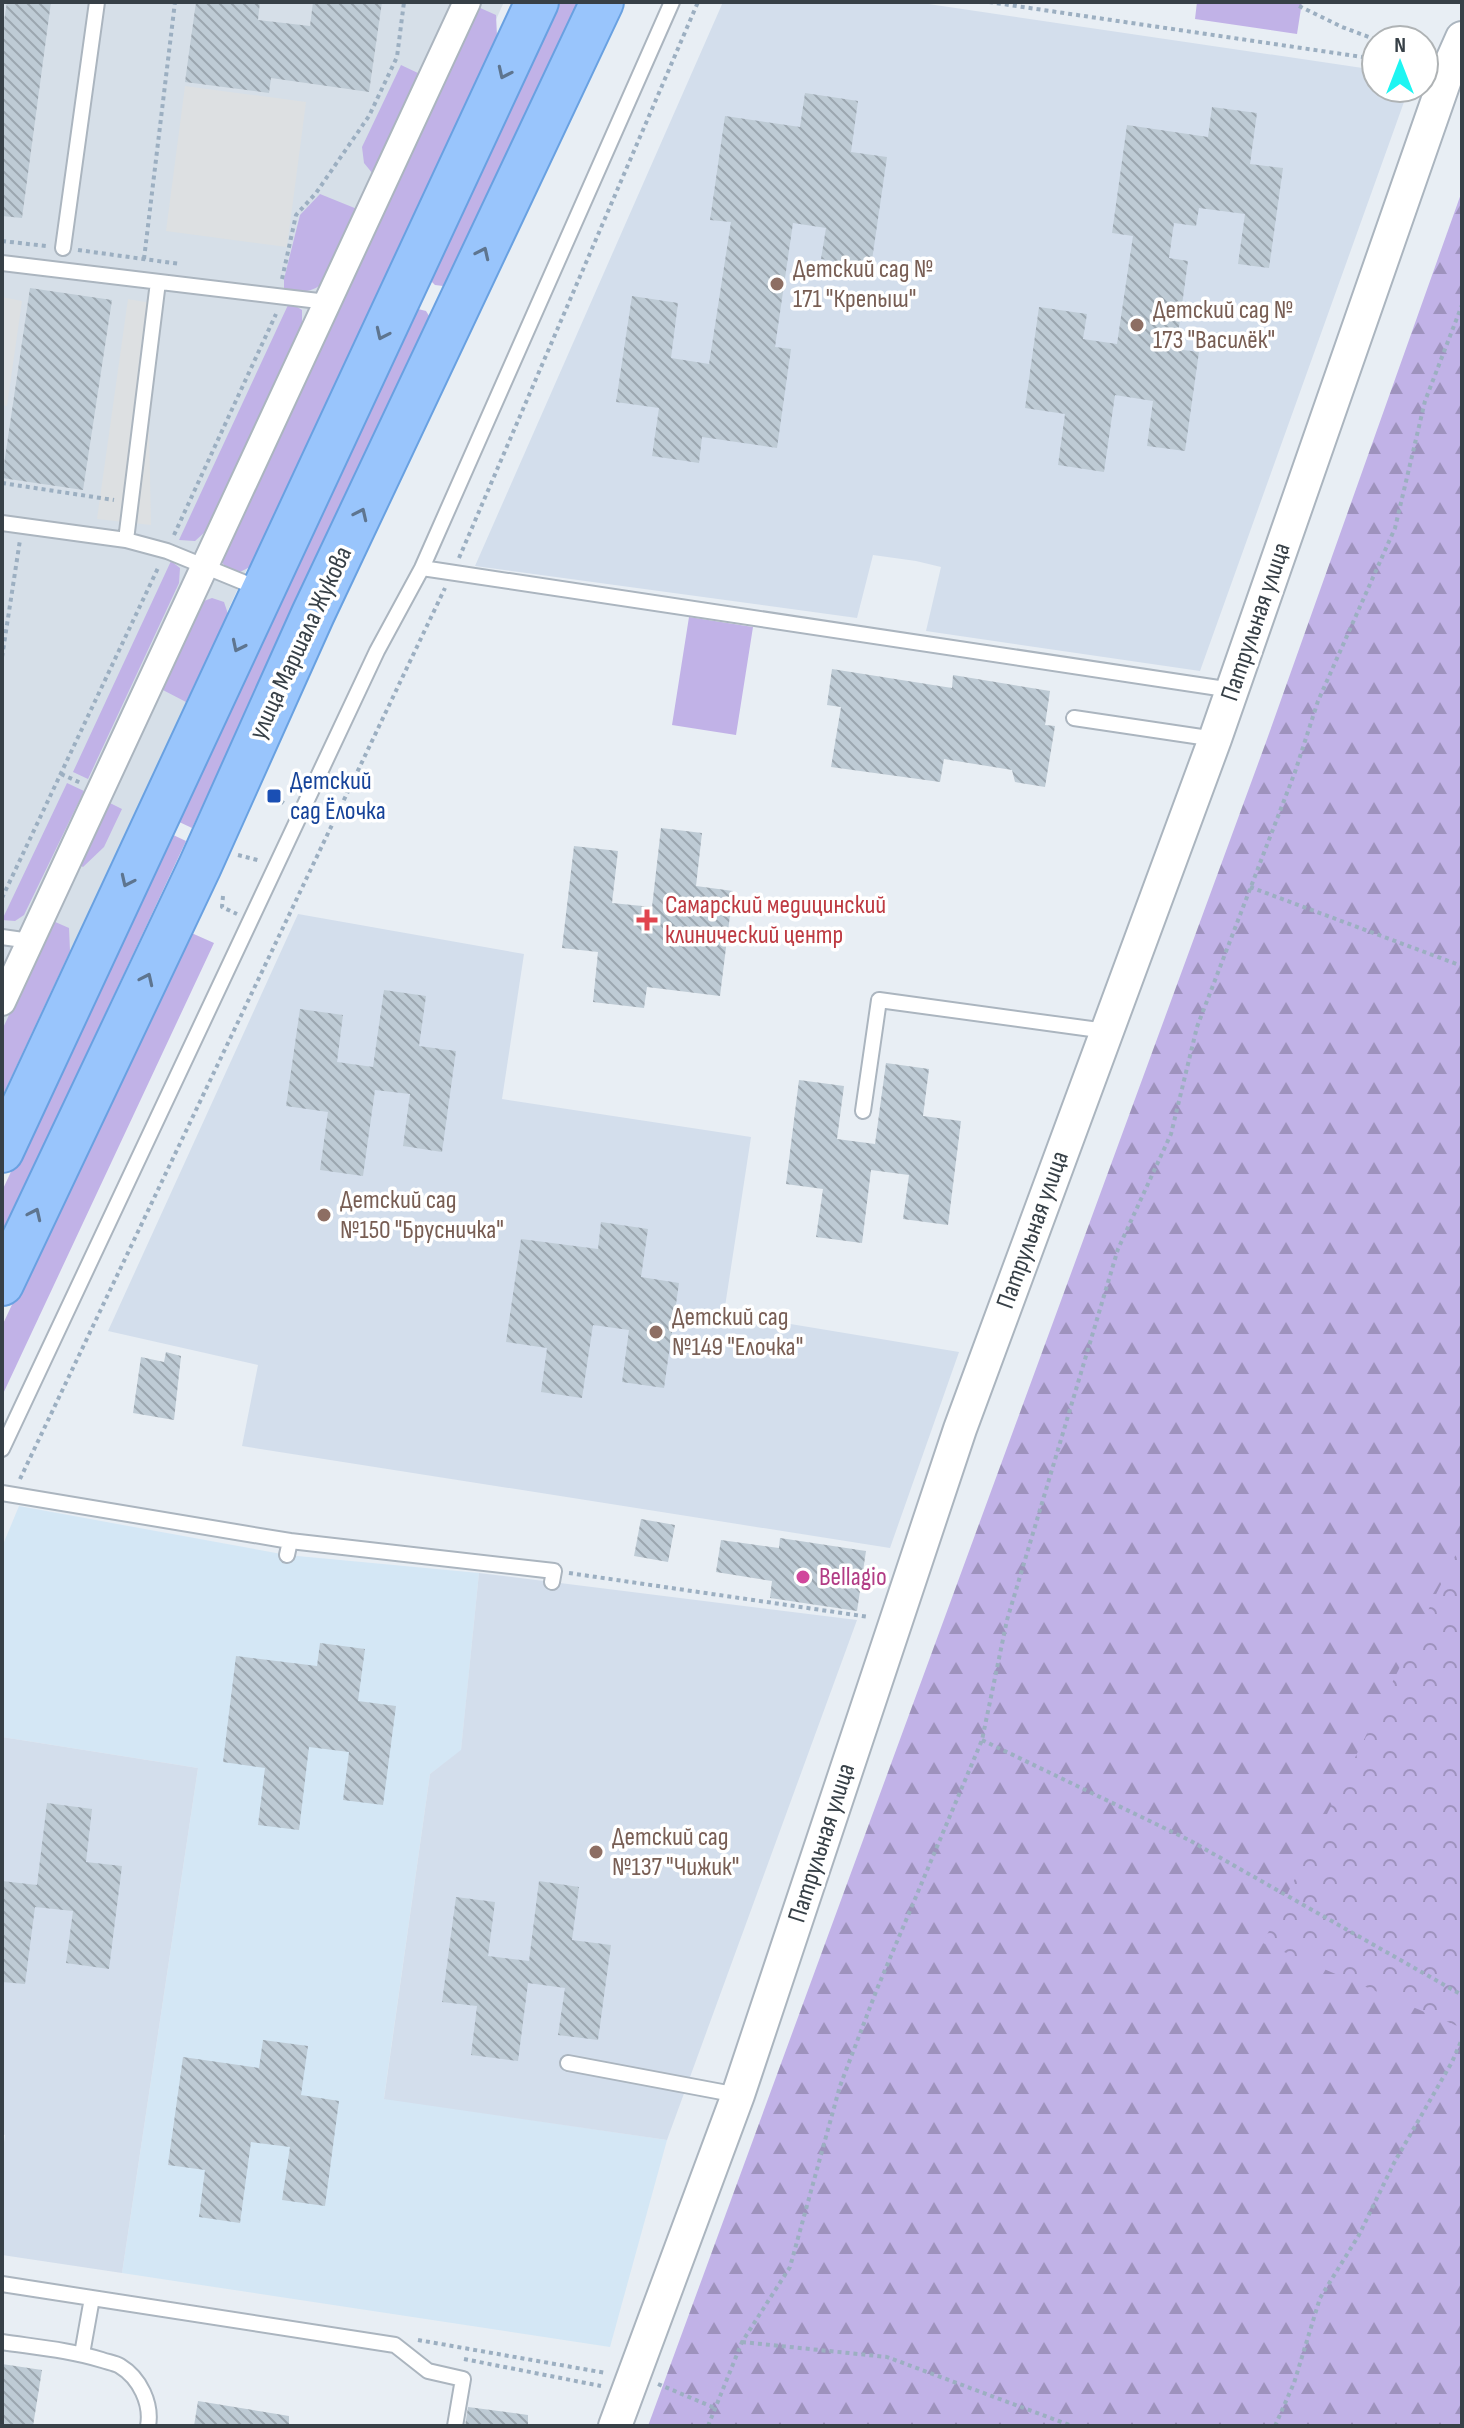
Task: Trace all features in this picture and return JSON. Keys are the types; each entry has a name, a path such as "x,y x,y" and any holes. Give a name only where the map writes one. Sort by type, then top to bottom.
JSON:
{"main road":[{"path":"2,1151 537,2"},
{"name":"улица Маршала Жукова","path":"2,1284 602,2"},
{"path":"404,287 457,310"}],"street":[{"path":"2,1002 467,2"},
{"name":"Патрульная улица","path":"615,2426 638,2386 960,1429 1215,739 1462,38"}],"lane":[{"path":"63,248 97,2"},
{"path":"2,1449 377,651 422,568 672,2"},
{"path":"2,263 327,302"},
{"path":"126,540 158,282"},
{"path":"2,523 126,540 167,551 264,591"},
{"path":"422,568 1232,690"},
{"path":"1074,718 1215,739"},
{"path":"2,937 30,941"},
{"path":"863,1111 879,1000 1106,1031"},
{"path":"7,1494 288,1548 553,1577"},
{"path":"568,2063 738,2095"},
{"path":"2,2284 395,2345 428,2371 463,2379 455,2426"},
{"path":"82,2354 92,2298"},
{"path":"2,2342 82,2354 120,2366 139,2383 146,2401 148,2426"}],"path":[{"path":"144,259 175,2"},
{"path":"2,898 284,297 282,278 296,215 316,193 369,116 397,57 404,2"},
{"path":"7,1494 453,573 698,2"},
{"path":"989,2 1360,57"},
{"path":"1299,6 1360,34"},
{"path":"2,241 190,265"},
{"path":"708,2426 742,2342 790,2267 840,2086 877,1989 982,1740 1007,1620 1118,1249 1171,1134 1197,1027 1295,772 1318,701 1395,528 1425,401 1462,305"},
{"path":"2,483 130,502"},
{"path":"2,657 20,538"},
{"path":"1250,887 1462,966"},
{"path":"553,1577 866,1616 894,1625"},
{"path":"982,1740 1189,1840 1462,1995"},
{"path":"1275,2426 1294,2383 1320,2298 1359,2235 1394,2163 1462,2039"},
{"path":"742,2342 887,2357 1072,2426"},
{"path":"457,2357 638,2386 715,2408"}],"shaded area":[{"path":"2,2 504,2 2,1108"},
{"path":"723,2 915,2 1360,68 1360,104 1403,104 1200,671 926,631 941,567 916,561 873,555 857,618 475,566"},
{"path":"185,86 306,102 287,247 166,231"},
{"path":"2,297 22,301 7,406 2,405"},
{"path":"128,299 163,305 149,428 151,525 97,519"},
{"path":"298,914 524,954 502,1099 751,1137 724,1313 959,1352 890,1548 242,1446 258,1365 108,1331"},
{"path":"19,1506 287,1555 479,1573 461,1751 430,1774 384,2098 667,2140 610,2347 122,2273 198,1768 2,1737 2,1547"},
{"name":"Детский сад №137 \"Чижик\"","path":"479,1573 857,1620 667,2140 384,2099 430,1774 461,1750"},
{"path":"2,1737 198,1768 122,2273 2,2255 2,2157 5,2135 2,2134"}],"green space":[{"path":"557,2 579,2 447,284 435,285 429,279"},
{"path":"1197,2 1302,2 1297,34 1195,19"},
{"path":"478,7 496,15 497,36 250,567 240,572 228,570 221,561"},
{"path":"401,65 420,74 373,174 364,163 362,147"},
{"path":"1462,191 1462,2426 648,2426 1266,742"},
{"path":"320,194 357,209 324,281 311,290 284,289 300,215"},
{"path":"288,305 302,310 302,326 206,531 195,541 179,540"},
{"path":"414,311 426,311 431,319 192,828 175,820"},
{"path":"171,561 180,568 179,583 88,779 73,772"},
{"path":"212,598 224,602 228,614 186,702 161,689 200,605"},
{"path":"689,617 753,627 736,735 672,725"},
{"path":"67,783 84,791 24,915 15,921 2,920"},
{"path":"108,802 122,809 104,847 83,867 79,865"},
{"path":"169,833 186,841 2,1234 2,1191"},
{"path":"53,921 69,928 70,951 2,1097 2,1030"},
{"path":"187,931 214,943 2,1396 2,1326"},
{"path":"1462,1542 1462,2028 1263,1943"}],"building":[{"path":"7,2 51,2 22,218 2,216 2,33"},
{"path":"196,2 260,2 258,20 310,26 313,2 382,2 369,92 271,78 269,93 185,82"},
{"path":"805,93 858,101 851,152 887,157 871,267 821,259 826,228 793,223 775,347 791,349 777,448 702,437 699,463 652,456 659,408 616,402 632,296 678,303 671,358 709,364 731,222 710,220 725,116 800,127"},
{"path":"1212,107 1257,113 1250,164 1283,168 1269,268 1238,264 1245,214 1199,208 1196,226 1174,223 1169,258 1188,261 1176,349 1199,352 1185,451 1147,446 1153,401 1115,395 1104,472 1058,465 1065,414 1025,408 1039,307 1087,314 1083,339 1117,344 1133,236 1112,233 1127,125 1208,137"},
{"path":"30,288 112,300 83,490 2,478"},
{"path":"832,669 952,688 953,675 1050,691 1045,725 1055,726 1045,787 1015,782 1012,770 944,759 940,782 831,767 841,707 827,705"},
{"name":"Самарский медицинский клинический центр","path":"661,828 702,833 696,886 733,891 720,996 647,987 644,1008 593,1002 598,952 562,948 574,846 618,851 612,903 652,907"},
{"path":"384,990 426,996 419,1046 456,1051 442,1152 403,1146 410,1094 375,1090 363,1176 320,1170 328,1112 286,1106 300,1009 343,1015 337,1062 373,1067"},
{"path":"886,1063 929,1069 923,1116 961,1121 948,1225 903,1219 909,1175 871,1170 862,1243 816,1237 823,1189 786,1184 799,1080 844,1086 837,1139 875,1144"},
{"path":"601,1222 648,1229 641,1277 679,1283 664,1388 622,1382 629,1330 593,1325 582,1398 541,1392 547,1348 506,1342 521,1239 598,1249"},
{"path":"166,1352 181,1356 174,1420 133,1413 141,1357 164,1362"},
{"path":"641,1519 675,1525 668,1562 634,1556"},
{"name":"Bellagio","path":"780,1538 866,1551 857,1611 770,1598 772,1581 716,1572 721,1540 779,1548"},
{"path":"320,1643 365,1649 358,1701 396,1706 383,1805 343,1800 349,1752 309,1747 299,1830 258,1825 265,1768 223,1762 236,1656 317,1666"},
{"path":"47,1803 92,1809 86,1862 122,1866 109,1969 66,1963 73,1911 35,1907 25,1984 2,1982 2,1881 37,1885"},
{"path":"539,1881 579,1887 572,1940 611,1945 598,2040 558,2035 565,1988 528,1983 518,2061 471,2055 477,2006 442,2002 456,1897 495,1902 488,1956 529,1961"},
{"path":"263,2040 308,2046 301,2095 339,2101 325,2206 282,2200 290,2147 251,2142 240,2223 199,2217 205,2170 168,2165 183,2057 259,2068"},
{"path":"2,2364 42,2370 33,2426 2,2426"},
{"path":"198,2401 289,2416 289,2426 194,2426"},
{"path":"468,2407 528,2415 528,2426 465,2426"}],"place":[{"name":"Детский сад № 171 \"Крепыш\"","path":"777,284"},
{"name":"Детский сад № 173 \"Василёк\"","path":"1137,325"},
{"name":"Детский сад Ёлочка","path":"274,796"},
{"name":"Самарский медицинский клинический центр","path":"647,920"},
{"name":"Детский сад №150 \"Брусничка\"","path":"324,1215"},
{"name":"Детский сад №149 \"Елочка\"","path":"656,1332"},
{"name":"Bellagio","path":"803,1577"},
{"name":"Детский сад №137 \"Чижик\"","path":"596,1852"}]}
